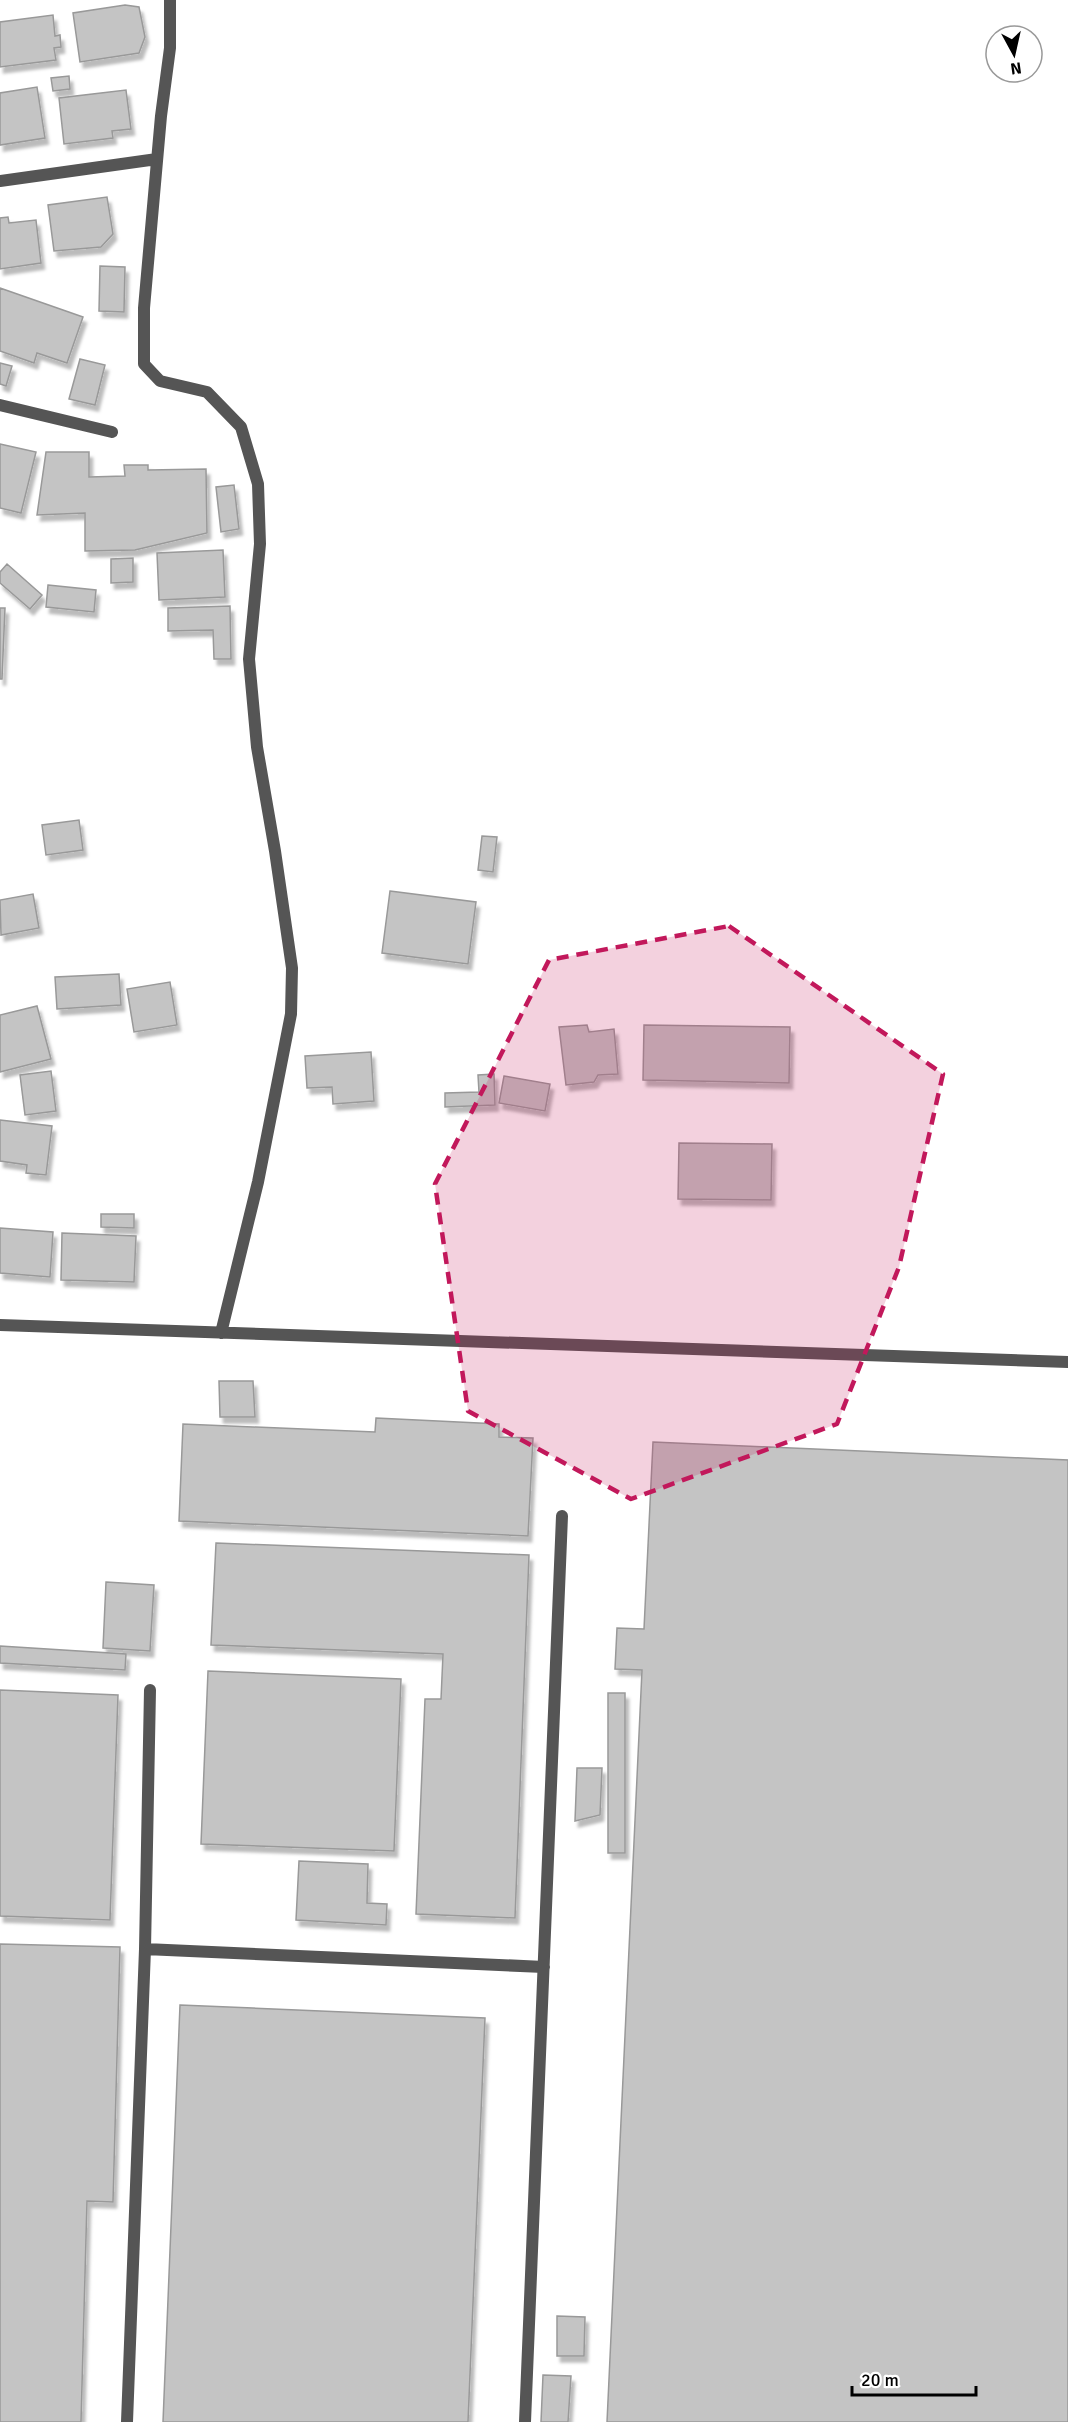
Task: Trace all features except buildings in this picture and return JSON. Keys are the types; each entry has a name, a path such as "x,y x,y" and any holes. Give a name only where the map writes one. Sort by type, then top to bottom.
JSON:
{"street":[{"path":"170,0 170,48 157,159 144,308 144,364 160,381 207,392 242,427 258,484 260,544 249,659 257,747 292,968 291,1014 258,1182 221,1333"},
{"path":"0,181 157,159"},
{"path":"0,405 112,432"},
{"path":"0,1326 1068,1362"},
{"path":"525,2422 562,1516"},
{"path":"127,2422 145,1949 150,1690"},
{"path":"145,1949 544,1967"}],"highlighted area":[{"path":"729,926 943,1074 899,1267 837,1424 631,1499 468,1411 435,1184 549,960"}]}
